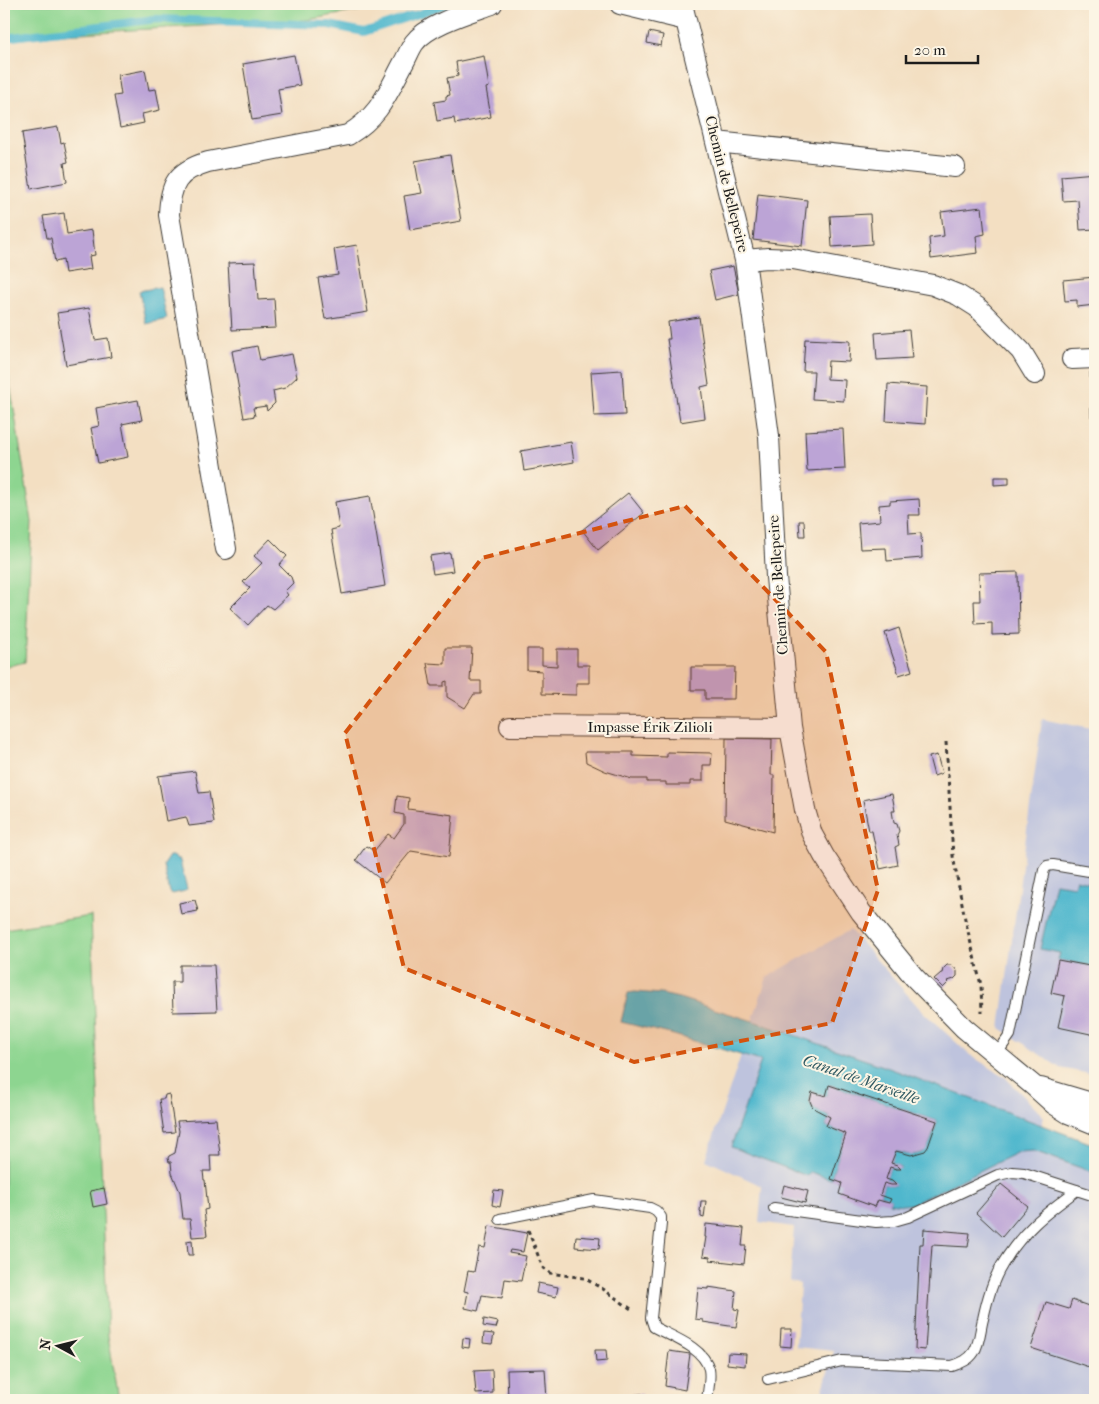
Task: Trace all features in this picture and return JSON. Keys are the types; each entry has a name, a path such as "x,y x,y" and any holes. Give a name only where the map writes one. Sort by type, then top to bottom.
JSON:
{"street":[{"path":"226,549 169,215 170,201 176,181 183,172 208,162 348,135 371,118 380,107 414,43 427,31 492,4"},
{"path":"620,4 684,12"},
{"name":"Chemin de Bellepeire","path":"684,12 745,260 769,436 776,577 790,728 805,810 812,834 824,856 861,912 914,977 964,1028 1054,1104 1068,1113 1095,1124"},
{"path":"716,142 955,167"},
{"path":"745,260 768,258 792,260 933,285 958,294 977,307 1021,351 1035,374"},
{"path":"1072,359 1095,358"},
{"name":"Impasse Érik Zilioli","path":"510,726 790,728"},
{"name":"Chemin de Bellepeire","path":"1034,1086 1095,1104"}],"lane":[{"path":"988,1049 1010,1035 1044,870 1047,866 1054,864 1095,872"},
{"path":"774,1208 876,1222 894,1221 908,1217 998,1175 1012,1172 1024,1173 1095,1196"},
{"path":"768,1379 842,1360 952,1366 965,1362 974,1353 979,1341 990,1291 1002,1265 1030,1228 1077,1190"},
{"path":"500,1218 594,1200 636,1205 656,1211 661,1217 661,1224 651,1318 654,1327 691,1346 703,1358 708,1368 709,1378 707,1400"}],"path":[{"path":"946,742 953,856 965,919 981,985 982,1017 988,1049"},
{"path":"522,1214 543,1268 550,1273 584,1278 625,1304 654,1327"}],"highlighted area":[{"path":"685,506 826,652 878,890 832,1023 634,1062 404,968 345,733 482,558"}],"shaded area":[{"path":"1042,719 1095,730 1095,1075 1060,1068 1000,1028"},
{"path":"850,930 922,1011 970,1055 1005,1077 1044,1117 1034,1151 1095,1173 1095,1400 820,1400 834,1351 796,1347 800,1284 790,1282 794,1227 759,1222 762,1186 706,1160 767,977"}],"green space":[{"path":"4,4 373,4 374,8 307,20 4,39"},
{"path":"4,347 32,522 25,662 4,667"},
{"path":"91,916 108,1336 119,1400 4,1400 4,929"}],"water":[{"path":"160,287 167,319 146,324 139,291"},
{"path":"169,856 173,856 180,861 187,889 185,891 172,894 169,892 163,865"},
{"path":"1076,879 1095,884 1095,967 1058,960 1060,953 1040,949 1055,883 1074,886"},
{"name":"Canal de Marseille","path":"628,993 661,994 679,998 753,1021 886,1067 1095,1145 1095,1173 1034,1151 1018,1152 912,1204 889,1203 891,1199 880,1195 884,1183 895,1185 892,1181 886,1179 890,1167 901,1168 891,1163 896,1151 914,1155 925,1150 932,1138 937,1121 830,1085 826,1096 812,1092 810,1101 814,1109 830,1117 826,1126 846,1134 831,1179 810,1172 807,1176 731,1147 761,1061 674,1035 621,1022"}],"building":[{"path":"649,32 663,35 661,46 647,43"},
{"path":"294,55 300,85 278,89 282,115 252,120 243,64"},
{"path":"484,56 489,87 486,88 491,117 455,124 454,118 437,121 434,102 446,100 446,96 450,95 447,78 458,76 456,62"},
{"path":"145,70 149,90 156,89 160,110 142,114 144,123 120,128 114,96 121,95 118,75"},
{"path":"58,127 61,143 64,142 68,162 64,163 67,182 31,189 22,133"},
{"path":"450,155 461,221 410,230 404,196 422,193 415,161"},
{"path":"1095,173 1095,229 1080,230 1078,200 1063,201 1061,176"},
{"path":"758,194 807,200 802,246 753,240"},
{"path":"982,207 985,234 976,236 978,253 931,259 929,238 944,236 941,212"},
{"path":"64,213 67,234 92,230 95,255 89,256 91,269 65,273 63,260 55,262 51,238 47,238 43,216"},
{"path":"870,214 872,244 832,247 830,216"},
{"path":"357,245 368,312 325,319 318,278 338,275 334,249"},
{"path":"255,262 258,300 274,299 276,328 232,330 228,263"},
{"path":"733,266 739,294 715,300 709,271"},
{"path":"1095,277 1095,305 1077,307 1077,300 1065,301 1063,280"},
{"path":"89,308 95,340 108,338 111,357 66,365 57,313"},
{"path":"699,317 709,385 701,387 705,418 680,422 667,339 670,339 668,322"},
{"path":"909,330 912,358 877,360 875,333"},
{"path":"805,339 850,341 849,362 828,361 827,379 845,380 844,401 812,399 814,371 803,371"},
{"path":"257,346 260,360 292,354 297,377 285,388 273,391 275,403 267,411 266,406 253,408 255,416 244,418 232,351"},
{"path":"622,370 625,415 594,416 591,372"},
{"path":"1095,371 1095,417 1091,417 1090,372"},
{"path":"888,384 927,387 925,424 886,421"},
{"path":"138,400 142,420 122,424 128,457 98,463 91,428 99,426 96,408"},
{"path":"843,429 845,469 807,471 805,431"},
{"path":"571,442 574,462 524,471 521,451"},
{"path":"994,477 1009,477 1009,484 994,485"},
{"path":"628,493 644,513 598,550 582,530"},
{"path":"370,496 385,586 342,594 331,530 339,528 335,502"},
{"path":"919,499 920,515 908,515 909,534 921,533 922,558 887,561 886,548 860,549 858,523 880,521 879,505 890,504 890,501"},
{"path":"799,521 804,521 805,536 800,536"},
{"path":"270,539 287,556 279,565 291,577 293,583 285,591 288,595 273,609 267,605 248,625 230,608 250,588 243,582 262,563 254,556"},
{"path":"450,553 453,571 433,574 430,556"},
{"path":"1018,572 1019,634 992,635 992,623 975,624 974,601 980,601 979,573"},
{"path":"899,628 912,671 899,675 885,633"},
{"path":"445,648 472,648 470,681 481,681 481,694 474,694 465,708 447,697 447,681 444,682 444,686 431,686 427,663 445,664"},
{"path":"527,649 542,649 542,665 557,666 557,649 577,649 577,665 589,665 589,683 576,683 576,695 542,694 542,671 527,670"},
{"path":"691,667 735,667 734,699 705,699 705,690 691,690"},
{"path":"726,738 772,739 771,775 774,775 773,832 725,819"},
{"path":"585,752 633,752 633,756 667,757 667,752 712,753 711,765 703,765 703,781 690,781 690,785 666,785 666,782 647,782 647,779 632,779 605,771 586,762"},
{"path":"937,755 942,773 934,776 929,757"},
{"path":"195,771 199,793 209,792 214,823 189,826 186,817 166,821 158,776"},
{"path":"892,794 895,811 892,811 894,823 897,824 899,831 897,835 899,845 895,847 898,865 880,869 872,831 869,831 863,800"},
{"path":"397,796 409,798 408,809 453,815 449,857 411,851 385,883 356,860 366,846 374,851 388,834 394,838 404,824 404,815 395,813"},
{"path":"195,900 198,911 181,914 179,903"},
{"path":"1058,960 1095,967 1095,1035 1058,1027 1065,996 1051,993"},
{"path":"180,965 214,965 217,1011 173,1012 172,982 180,982"},
{"path":"947,965 954,967 957,971 957,976 948,981 943,988 934,979 942,973"},
{"path":"829,1085 937,1121 925,1151 911,1155 896,1151 891,1163 901,1169 890,1167 886,1179 896,1185 884,1183 880,1195 891,1199 889,1203 878,1200 875,1207 839,1194 842,1183 831,1179 846,1134 826,1126 830,1117 815,1109 810,1101 812,1092 826,1096"},
{"path":"169,1094 175,1132 164,1133 159,1099 164,1099 165,1095"},
{"path":"216,1119 220,1155 210,1155 211,1171 203,1171 208,1209 204,1210 207,1236 192,1237 190,1219 183,1219 180,1192 168,1158 175,1153 179,1131 177,1121"},
{"path":"1001,1184 1028,1206 1002,1237 976,1213"},
{"path":"784,1185 808,1191 805,1203 781,1197"},
{"path":"104,1188 107,1204 93,1207 90,1191"},
{"path":"494,1190 503,1191 500,1207 492,1205"},
{"path":"701,1201 706,1201 704,1218 701,1217 700,1212"},
{"path":"706,1224 744,1228 742,1246 746,1246 744,1264 710,1260 710,1257 703,1256"},
{"path":"489,1226 527,1233 523,1252 510,1250 509,1253 526,1256 521,1281 505,1279 502,1298 482,1295 478,1311 465,1308 468,1292 464,1291 468,1271 474,1272 479,1247 485,1248"},
{"path":"924,1229 970,1233 968,1247 932,1245 925,1350 915,1349 920,1244 923,1244"},
{"path":"576,1236 600,1238 599,1249 575,1247"},
{"path":"192,1240 193,1255 188,1255 187,1241"},
{"path":"538,1283 558,1287 556,1297 536,1293"},
{"path":"708,1287 736,1291 734,1309 739,1310 736,1327 695,1319 698,1288 708,1289"},
{"path":"1072,1300 1094,1308 1092,1316 1095,1317 1095,1369 1031,1348 1046,1302 1069,1309"},
{"path":"484,1319 498,1322 496,1328 483,1326"},
{"path":"781,1329 792,1329 791,1347 780,1346"},
{"path":"484,1333 494,1334 492,1344 483,1343"},
{"path":"463,1338 470,1339 469,1348 462,1347"},
{"path":"595,1350 606,1350 607,1361 596,1362"},
{"path":"669,1351 690,1354 685,1390 665,1386"},
{"path":"728,1353 746,1354 745,1366 727,1364"},
{"path":"545,1369 547,1400 508,1400 507,1370"},
{"path":"492,1370 493,1393 476,1394 474,1371"},
{"path":"642,1394 643,1400 614,1400 613,1396"}],"waterway":[{"path":"4,38 156,19 329,25 364,32 448,4"}]}
